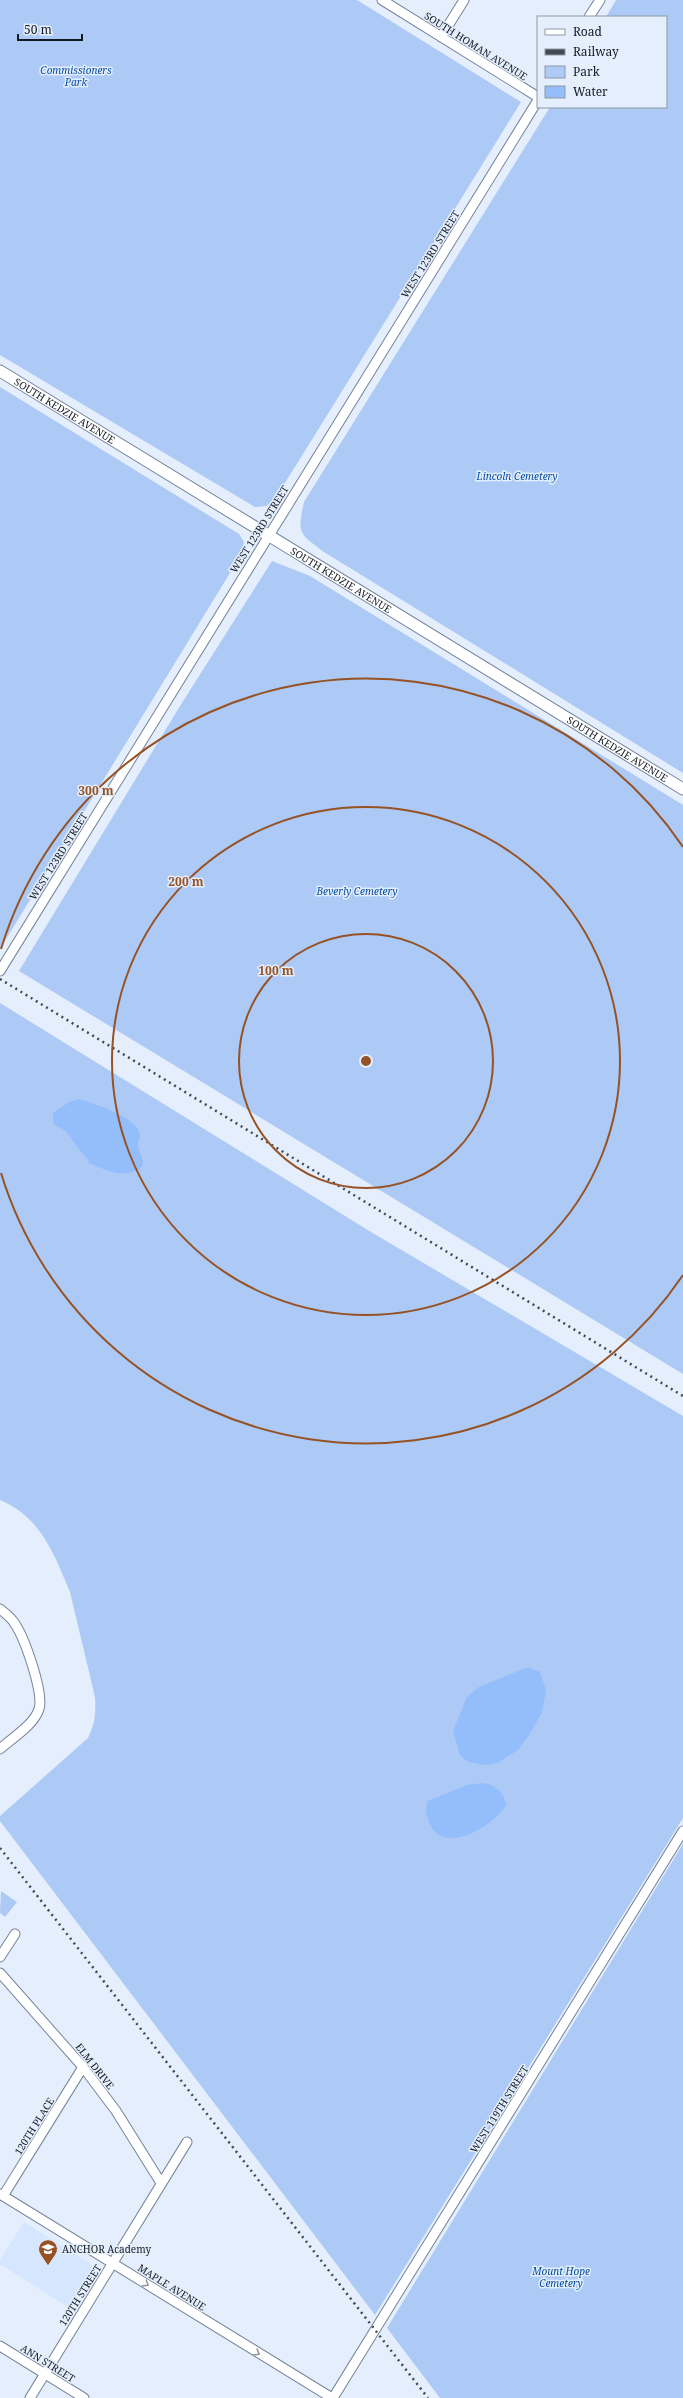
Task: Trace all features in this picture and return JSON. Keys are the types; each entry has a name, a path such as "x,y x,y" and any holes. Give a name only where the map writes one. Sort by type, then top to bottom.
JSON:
{"main road":[{"name":"SOUTH KEDZIE AVENUE","path":"0,370 683,789"}],"street":[{"name":"SOUTH HOMAN AVENUE","path":"382,0 537,97"},
{"path":"442,37 464,0"},
{"path":"590,16 600,0"},
{"name":"WEST 123RD STREET","path":"0,971 537,100"},
{"path":"0,1609 15,1623 40,1694 39,1710 31,1722 0,1748"},
{"name":"WEST 119TH STREET","path":"333,2398 683,1831"},
{"path":"0,1957 15,1934"},
{"name":"ELM DRIVE","path":"0,1973 83,2067 116,2111 161,2182"},
{"name":"120TH PLACE","path":"2,2195 83,2067"},
{"name":"120TH STREET","path":"30,2398 186,2142"},
{"name":"MAPLE AVENUE","path":"2,2195 333,2398"},
{"name":"ANN STREET","path":"0,2346 84,2398"}],"shaded area":[{"name":"ANCHOR Academy","path":"24,2222 97,2268 71,2309 0,2264 0,2260"}],"green space":[{"name":"Commissioners Park","path":"0,0 357,0 521,102 273,502 266,506 255,507 0,355"},
{"name":"Lincoln Cemetery","path":"616,0 683,0 683,773 324,552 309,541 302,532 301,527 304,502 549,108 667,108 667,16 607,16"},
{"path":"0,387 239,534 244,542 241,555 0,949"},
{"name":"Beverly Cemetery","path":"272,561 310,576 683,805 683,1374 19,971 180,706"},
{"path":"0,1003 371,1232 683,1416 683,1818 375,2315 0,1821 0,1816 88,1738 94,1723 95,1697 70,1592 52,1551 36,1527 26,1516 14,1507 0,1500"},
{"name":"Mount Hope Cemetery","path":"683,1844 683,2398 440,2398 387,2328"},
{"path":"1,1891 17,1902 5,1917 0,1913"}],"water":[{"path":"79,1099 113,1111 136,1126 140,1134 138,1147 143,1162 141,1168 127,1173 120,1173 88,1163 89,1161 66,1131 53,1124 53,1113 69,1102"},
{"path":"528,1667 540,1672 546,1690 542,1712 529,1735 518,1750 497,1763 486,1765 468,1762 460,1755 453,1731 467,1697 479,1687"},
{"path":"483,1783 492,1785 499,1790 503,1796 506,1805 499,1813 490,1822 468,1835 456,1838 445,1837 436,1832 427,1816 426,1809 428,1801 467,1785"}],"railway":[{"path":"0,979 683,1396"},
{"path":"0,1848 428,2398"}],"place":[{"name":"ANCHOR Academy","path":"48,2266"}]}
